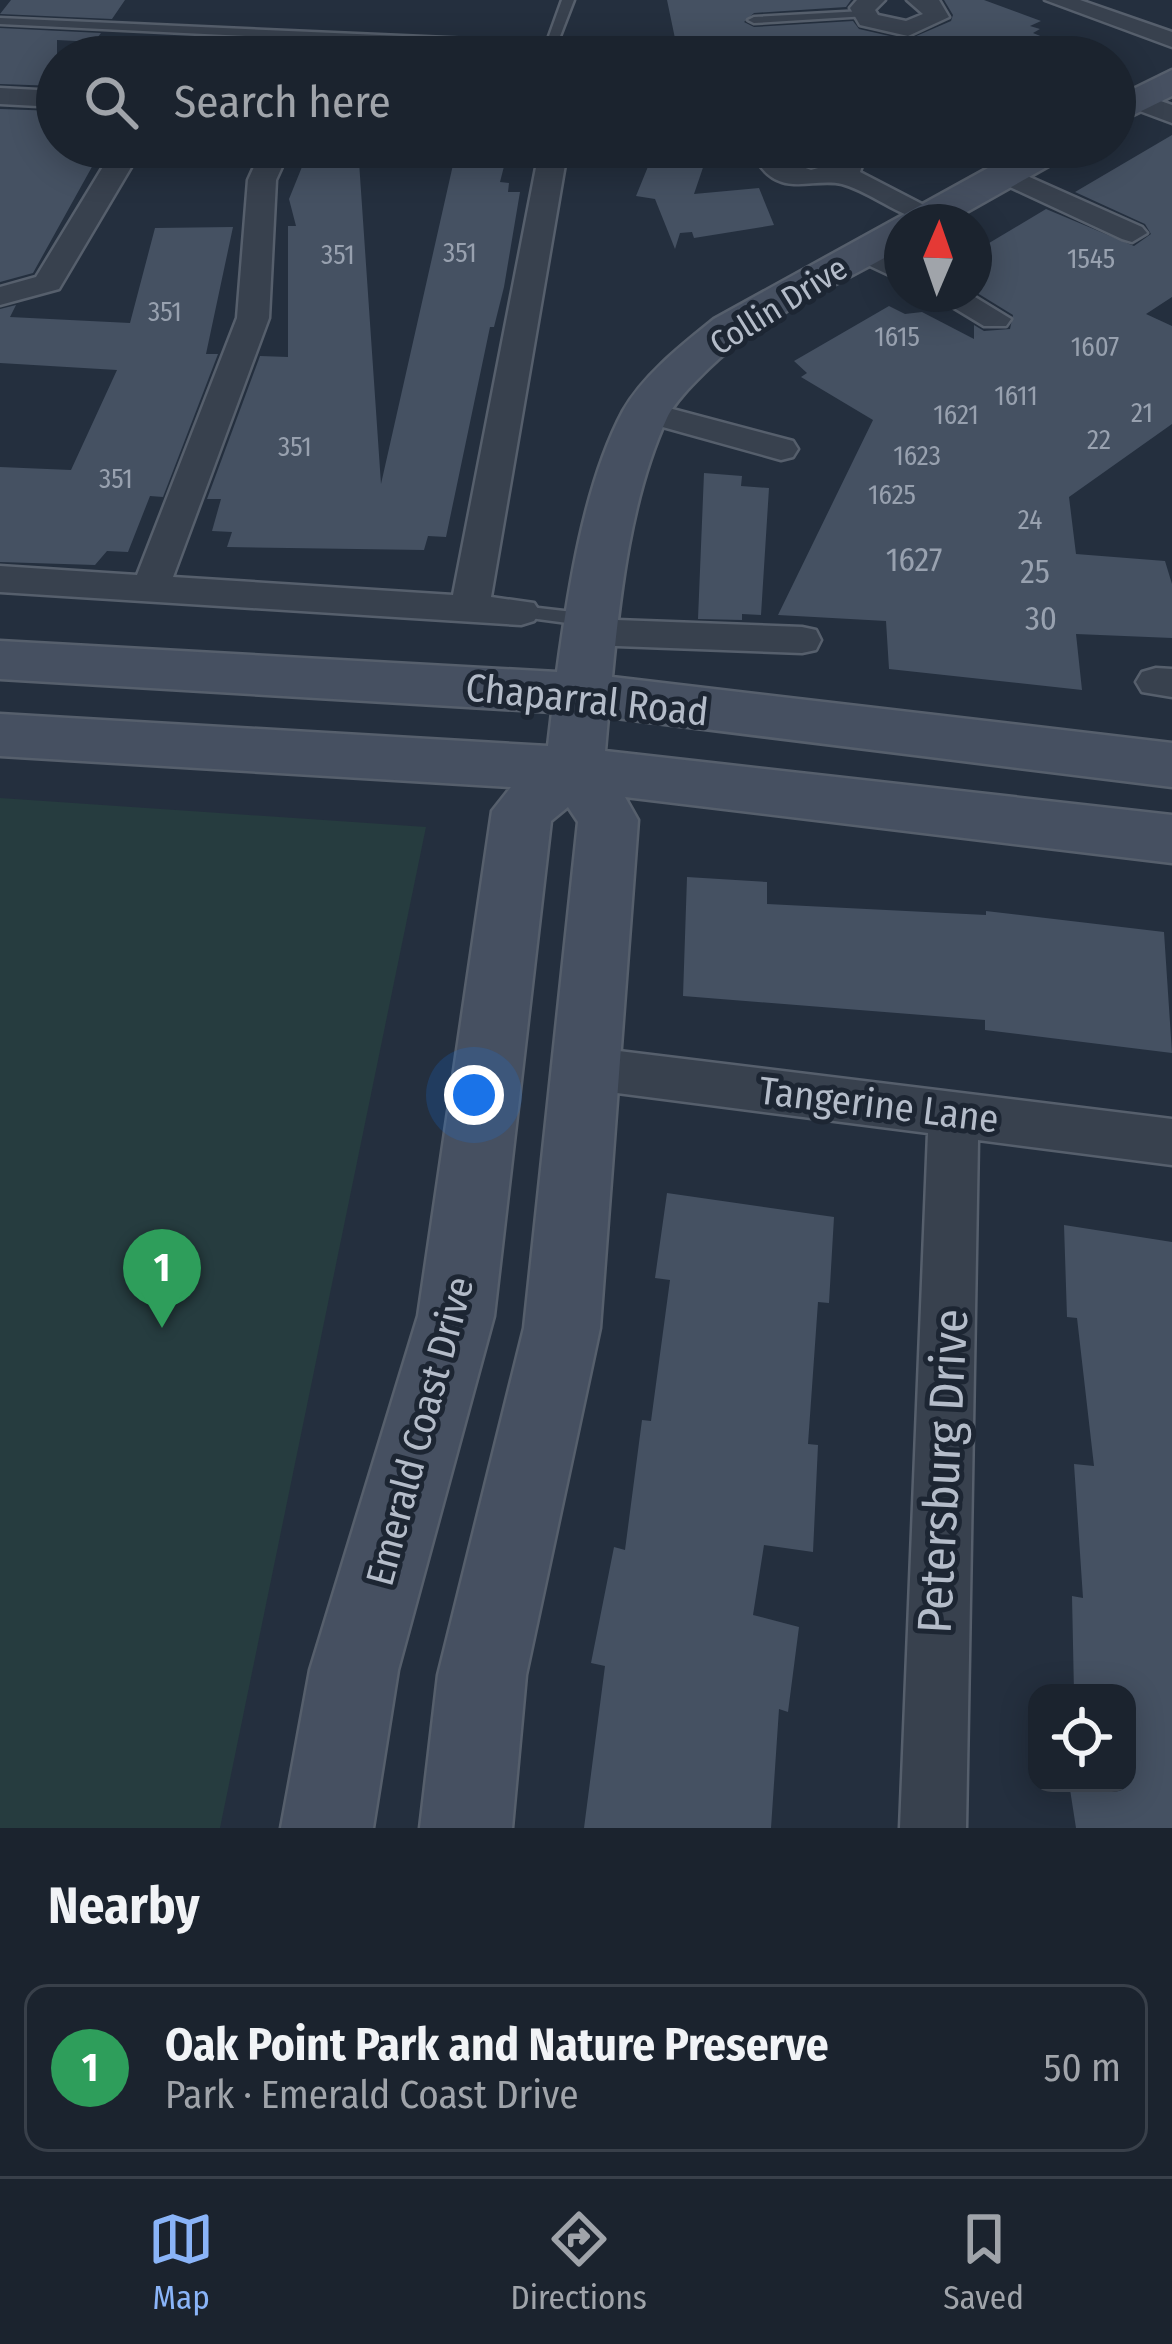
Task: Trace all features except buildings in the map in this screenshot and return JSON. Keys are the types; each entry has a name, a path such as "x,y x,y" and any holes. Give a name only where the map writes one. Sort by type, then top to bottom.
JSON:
{"street":[{"path":"868,7 879,25 921,27 932,23 936,11 919,0"},
{"path":"1057,0 1172,40"},
{"path":"1142,109 1172,81"},
{"path":"0,96 36,98"},
{"path":"0,296 48,283 116,168"},
{"path":"151,586 253,318 262,180 267,168"},
{"path":"470,606 550,168"},
{"path":"778,168 812,179 828,168"},
{"path":"846,168 884,215"},
{"name":"Collin Drive","path":"958,204 1017,168"},
{"path":"1006,174 1132,233"},
{"name":"Collin Drive","path":"583,694 590,626 616,496 646,412 679,372 730,328 884,249"},
{"path":"981,312 995,319"},
{"path":"646,412 781,449"},
{"path":"0,579 521,612"},
{"path":"590,626 802,640"},
{"name":"Chaparral Road","path":"0,660 583,694 1172,765"},
{"path":"466,1828 482,1675 562,1328 608,820 574,770 583,694"},
{"name":"Chaparral Road","path":"0,735 574,770 1172,838"},
{"name":"Emerald Coast Drive","path":"327,1828 354,1670 457,1316 522,811 574,770"},
{"name":"Tangerine Lane","path":"586,1068 1172,1142"},
{"name":"Petersburg Drive","path":"933,1828 932,1668 950,1346 953,1113"}],"lane":[{"path":"555,36 568,0"},
{"path":"754,20 868,7"},
{"path":"0,21 321,36"},
{"path":"521,612 590,626"}],"green space":[{"path":"0,798 426,827 220,1828 0,1828"}],"place":[{"name":"Oak Point Park and Nature Preserve","path":"162,1328"}]}
